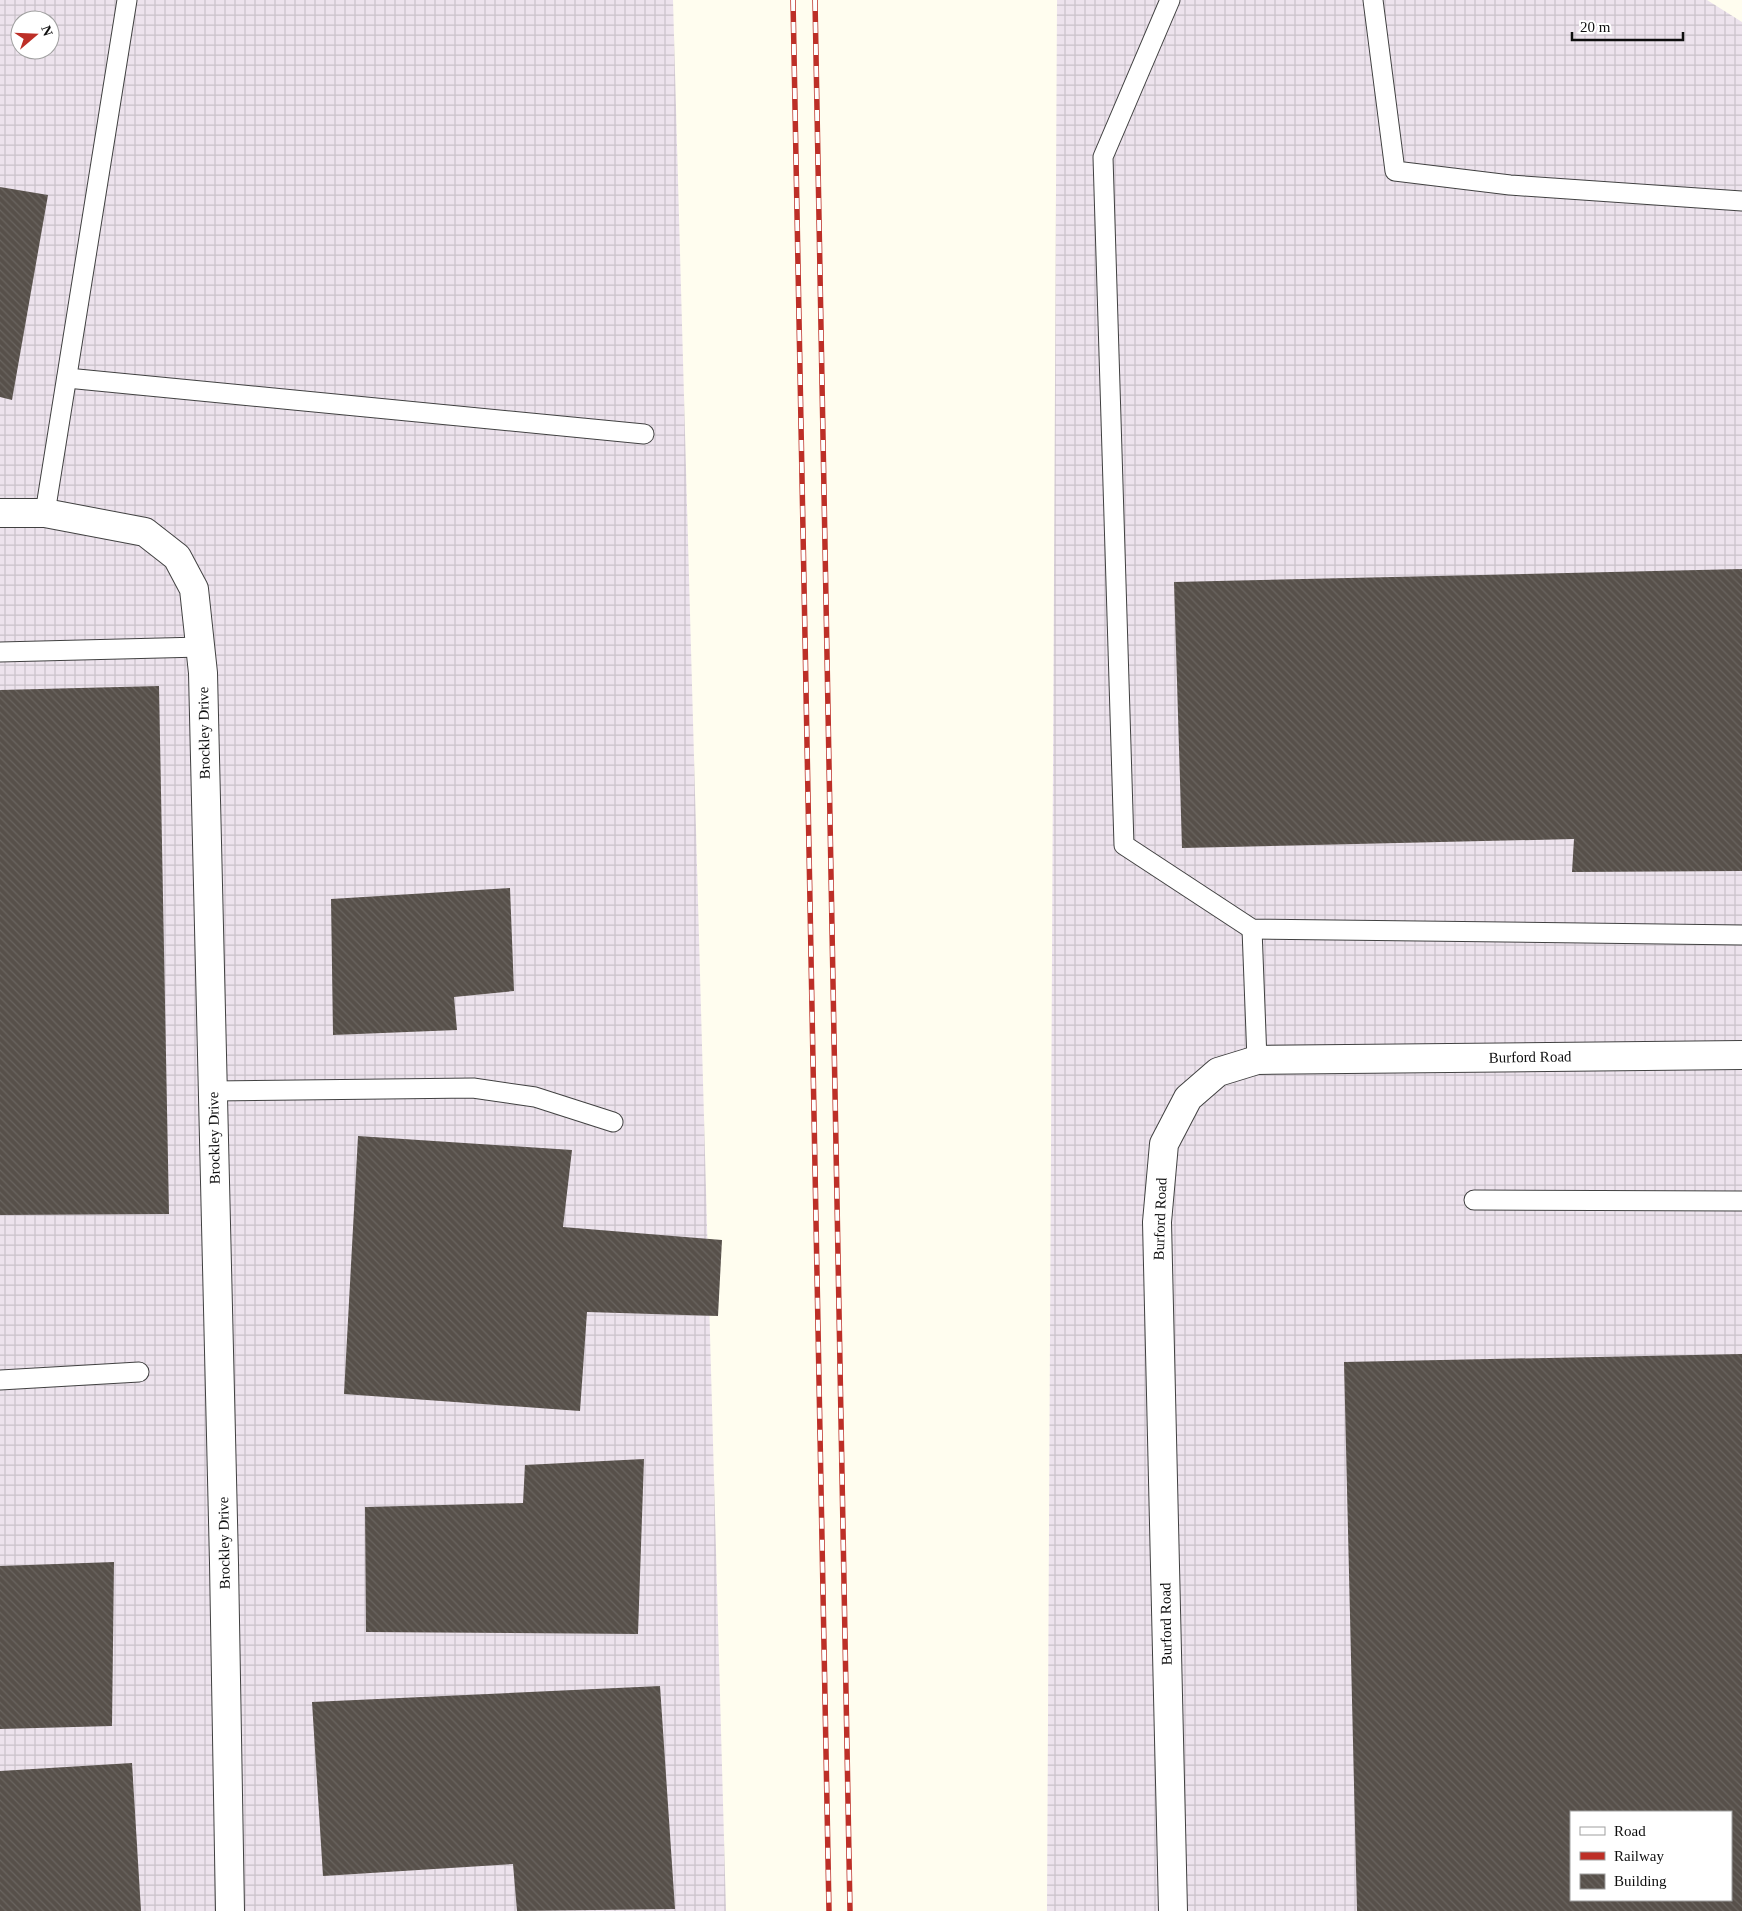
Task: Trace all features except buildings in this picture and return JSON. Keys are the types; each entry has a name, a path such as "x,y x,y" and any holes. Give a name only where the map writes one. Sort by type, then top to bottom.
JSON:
{"street":[{"name":"Brockley Drive","path":"0,514 45,513 145,532 177,557 194,589 201,647 213,1091 230,1911"},
{"name":"Burford Road","path":"1173,1911 1157,1222 1164,1144 1188,1098 1218,1072 1257,1060 1742,1055"}],"lane":[{"path":"45,513 127,0"},
{"path":"1170,0 1103,157 1124,845 1252,929 1742,935"},
{"path":"1373,0 1395,171 1510,184 1742,201"},
{"path":"67,378 644,434"},
{"path":"0,652 201,647"},
{"path":"1252,929 1257,1060"},
{"path":"213,1091 473,1088 535,1097 613,1122"},
{"path":"1474,1200 1742,1200"},
{"path":"0,1380 139,1372"}],"shaded area":[{"path":"0,0 673,0 726,1911 0,1911"},
{"path":"1057,0 1707,0 1742,22 1742,1911 1047,1911"}],"railway":[{"path":"793,0 829,1911"},
{"path":"815,0 850,1911"}]}
